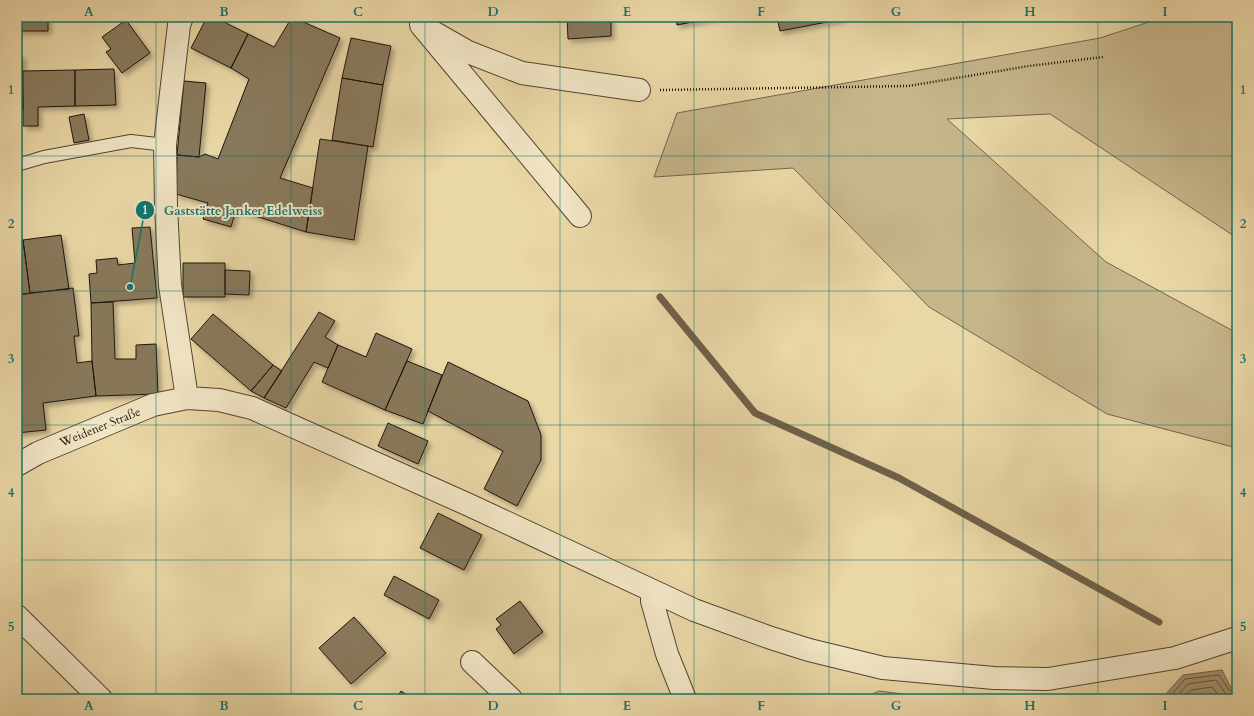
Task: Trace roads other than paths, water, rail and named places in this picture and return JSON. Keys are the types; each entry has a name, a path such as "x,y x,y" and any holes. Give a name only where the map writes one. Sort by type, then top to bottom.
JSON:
{"street":[{"path":"182,17 179,25 165,145 170,284 187,398"},
{"path":"416,21 468,52 522,73 639,90"},
{"path":"416,21 580,216"},
{"name":"Weidener Straße","path":"17,465 38,453 153,405 187,398 219,400 252,408 469,505 694,610 771,638 810,650 883,668 994,678 1048,679 1088,674 1175,658 1237,638"},
{"path":"652,591 652,601 667,654 684,699"},
{"path":"17,616 101,699"},
{"path":"472,662 511,699"}],"lane":[{"path":"17,165 44,157 131,142 165,145"}],"water":[{"path":"1222,670 1231,688 1237,690 1237,699 1164,699 1164,696 1183,675"}],"waterway":[{"path":"660,297 755,413 899,478 1159,622"}],"place":[{"name":"Gaststätte Janker Edelweiss","path":"130,287"}]}
